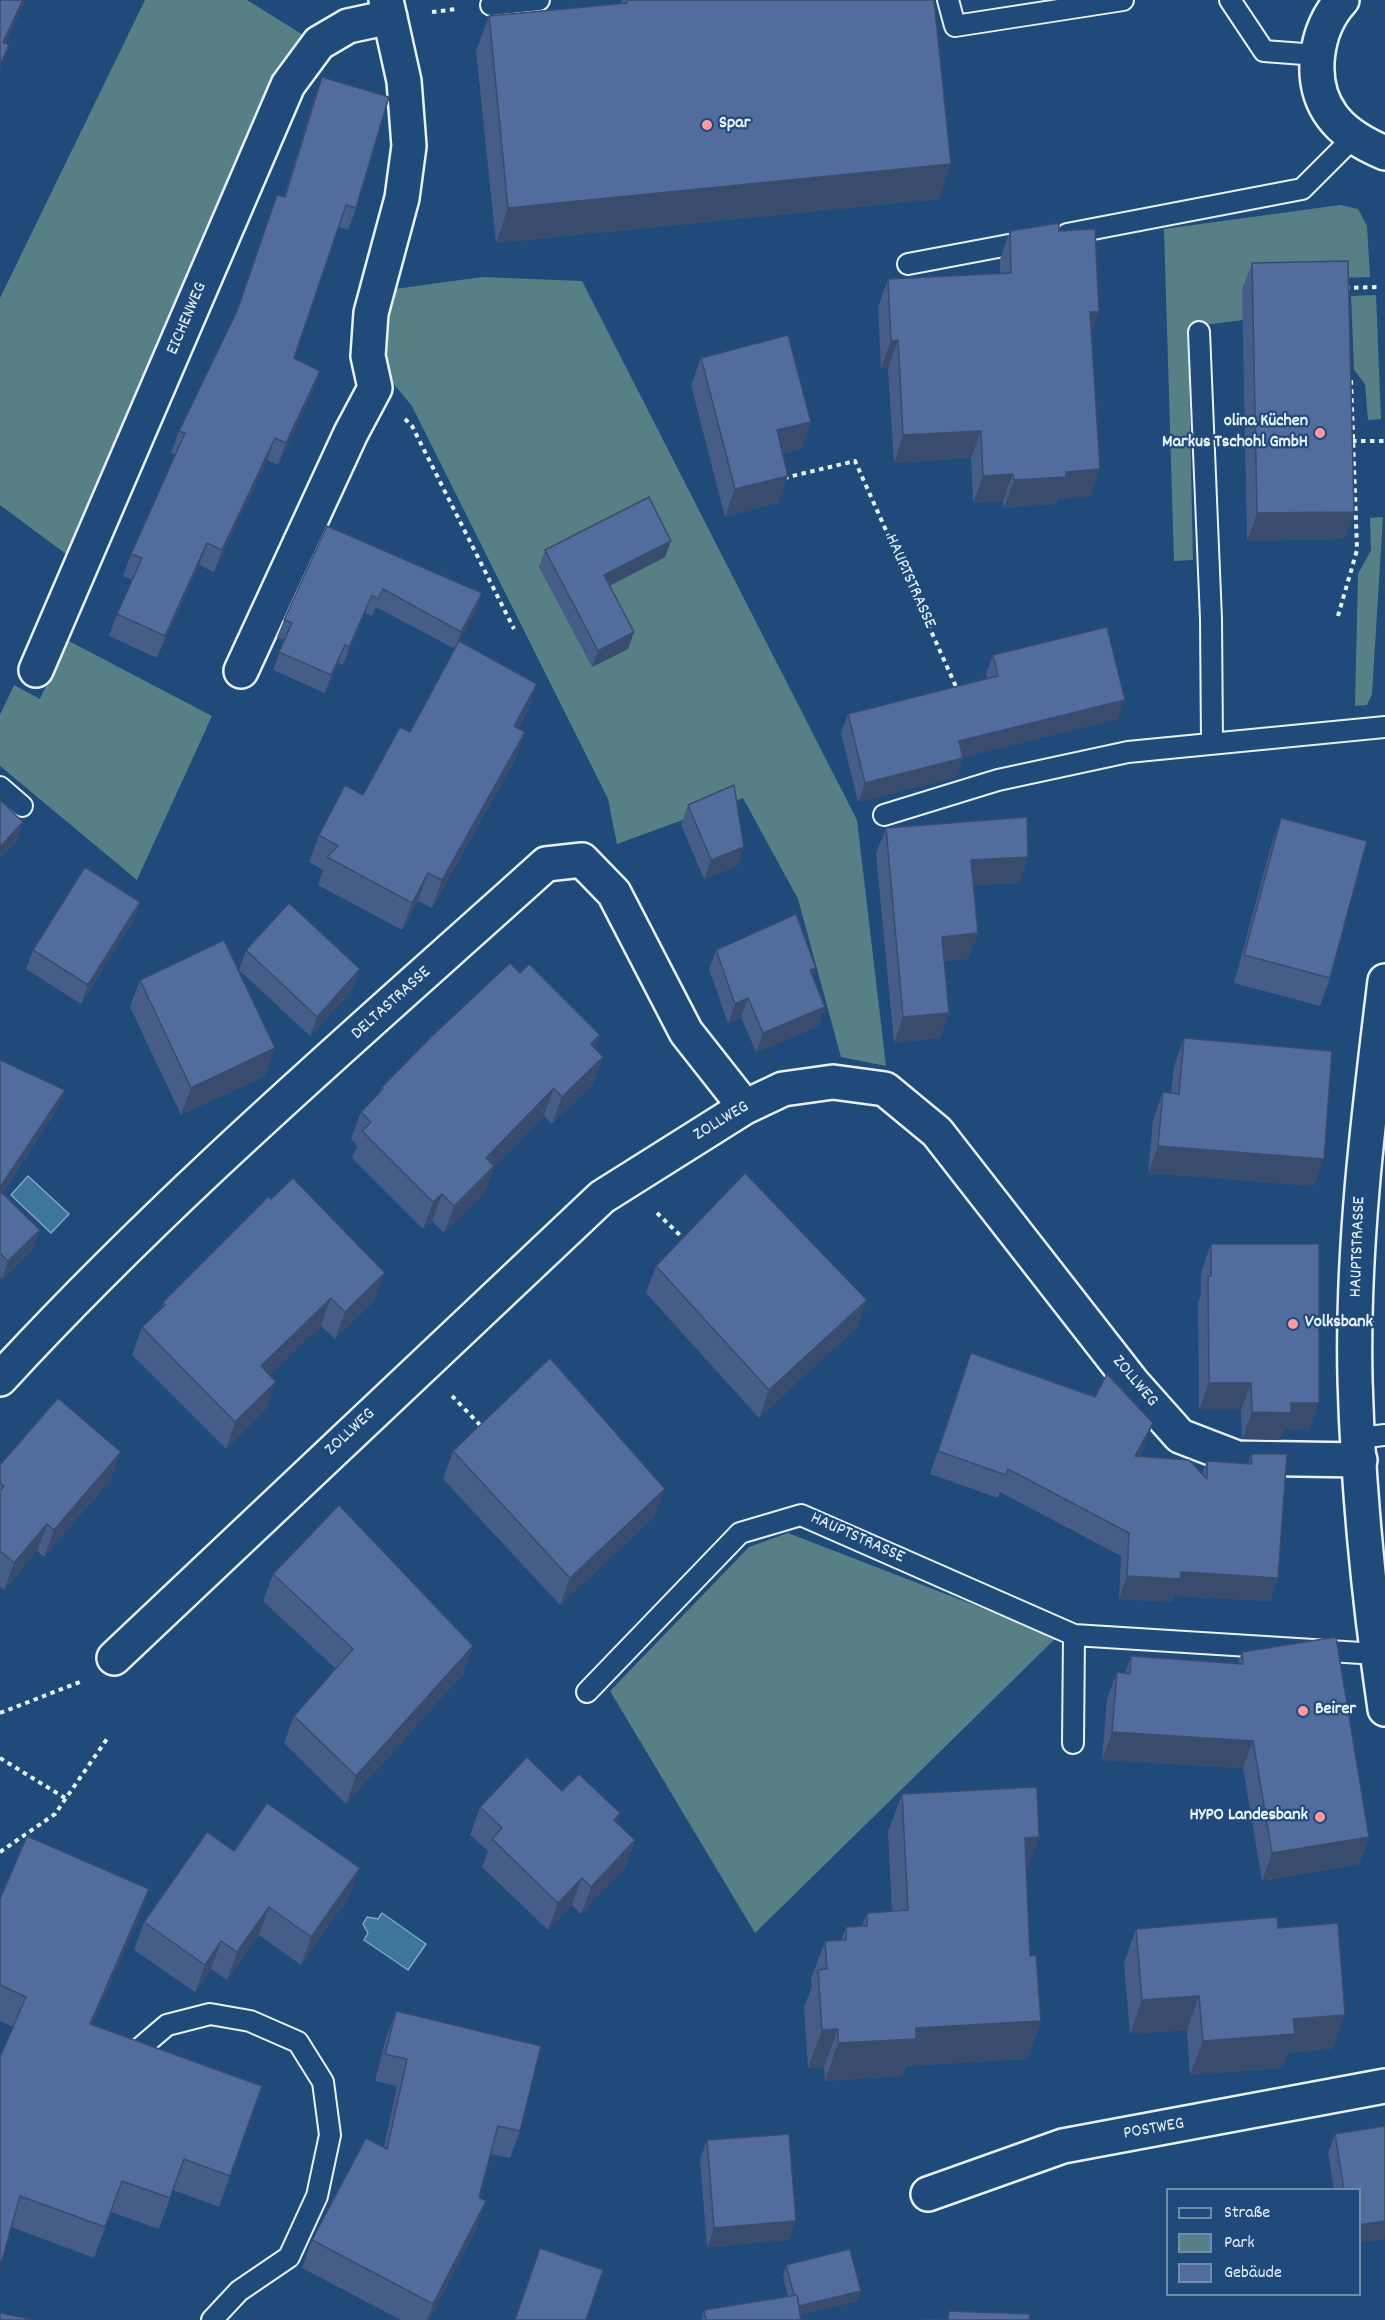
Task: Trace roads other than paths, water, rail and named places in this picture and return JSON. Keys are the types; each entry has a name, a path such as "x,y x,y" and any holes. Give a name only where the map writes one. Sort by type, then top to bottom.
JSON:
{"street":[{"path":"1342,0 1333,10 1322,32 1317,55 1320,87 1331,116 1354,138 1385,154"},
{"path":"241,671 351,433 375,388 368,356 371,313 402,198 409,146 404,81 388,9"},
{"name":"EICHENWEG","path":"36,670 288,85 319,43 348,26 388,9"},
{"name":"DELTASTRASSE","path":"0,1379 68,1305 149,1226 546,864 582,860 614,893 686,1032 745,1107"},
{"name":"HAUPTSTRASSE","path":"1385,981 1360,1212 1355,1377 1368,1444 1379,1620 1377,1654 1385,1708"},
{"name":"ZOLLWEG","path":"114,1658 602,1197 745,1107 783,1089 833,1082 885,1089 937,1132 1132,1382 1180,1436 1237,1458 1368,1444"},
{"name":"POSTWEG","path":"928,2193 1063,2146 1385,2086"}],"lane":[{"path":"491,5 539,0"},
{"path":"948,0 955,26 1123,0"},
{"path":"1230,0 1264,51 1317,55"},
{"path":"908,264 1302,189 1354,138"},
{"path":"1199,332 1210,608 1212,743"},
{"path":"884,815 1008,778 1128,752 1385,727"},
{"path":"0,787 22,806"},
{"name":"HAUPTSTRASSE","path":"587,1692 740,1533 801,1515 1074,1635 1377,1654"},
{"path":"1072,1743 1074,1635"},
{"path":"132,2054 167,2025 210,2014 250,2021 298,2042 323,2082 330,2135 317,2196 288,2257 239,2291 212,2320"}],"water":[{"path":"28,1176 69,1214 51,1233 11,1195"},
{"path":"382,1913 426,1944 408,1970 364,1940 368,1933 363,1924 367,1917 378,1919"}],"place":[{"name":"Spar","path":"707,125"},
{"name":"olina Küchen Markus Tschohl GmbH","path":"1320,433"},
{"name":"Volksbank","path":"1293,1324"},
{"name":"Beirer","path":"1303,1711"},
{"name":"HYPO Landesbank","path":"1320,1817"}]}
